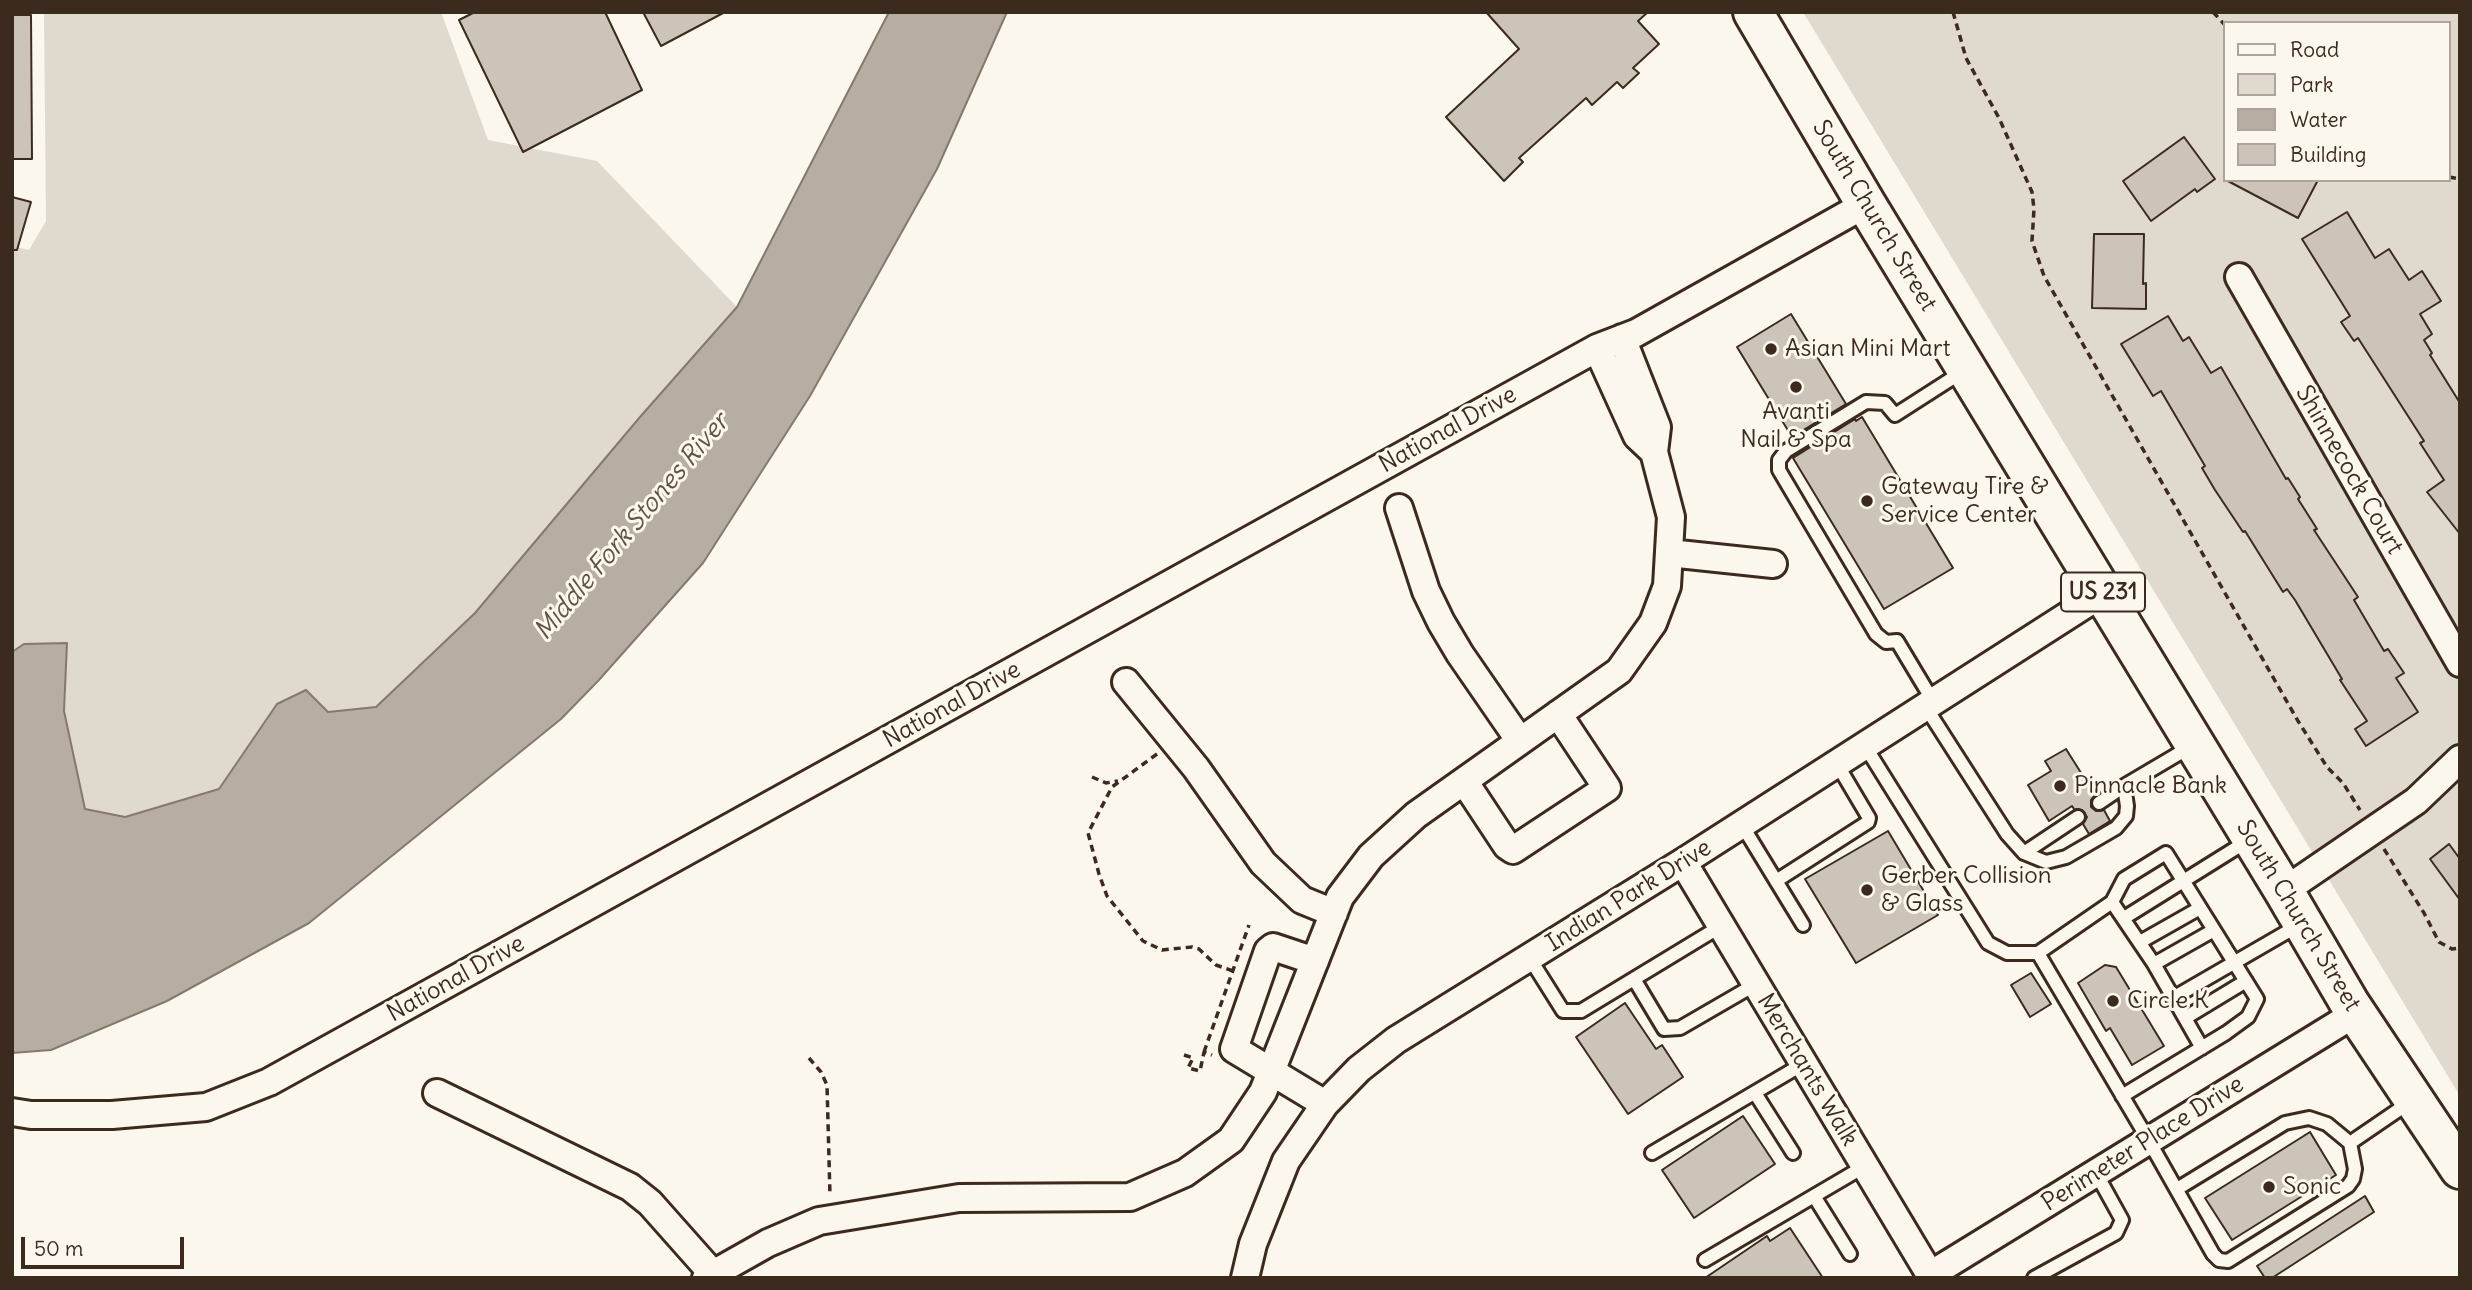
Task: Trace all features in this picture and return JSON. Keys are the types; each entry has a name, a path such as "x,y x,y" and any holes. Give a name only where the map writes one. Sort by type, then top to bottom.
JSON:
{"highway":[{"name":"South Church Street","path":"1753,12 1866,204 2356,1013 2460,1169"}],"street":[{"name":"National Drive","path":"12,1112 31,1115 112,1115 206,1107 269,1082 1597,348 1648,326 1866,204"},
{"name":"Shinnecock Court","path":"2239,277 2460,663"},
{"path":"437,1093 630,1187 650,1203 709,1276 768,1243 819,1221 959,1198 1130,1198 1185,1173 1231,1140 1263,1092 1340,897 1371,856 1416,815 1619,671 1653,623 1667,586 1671,517 1654,452 1657,427 1622,338"},
{"path":"1597,348 1637,436 1654,452"},
{"path":"1399,508 1426,591 1441,622 1520,741"},
{"path":"1669,553 1773,564"},
{"name":"Indian Park Drive","path":"1245,1278 1253,1244 1286,1161 1325,1104 1359,1069 1396,1040 1742,825 2104,593"},
{"path":"1126,682 1196,768 1263,863 1302,900 1334,913"},
{"path":"1464,781 1507,846 1513,850 1607,788 1558,715"},
{"path":"2293,907 2373,832 2416,801 2460,760"},
{"name":"Merchants Walk","path":"1683,862 1929,1277"},
{"path":"1315,961 1273,947 1268,951 1234,1049 1325,1104"},
{"name":"Perimeter Place Drive","path":"1929,1277 2356,1013"}],"lane":[{"path":"1967,369 1895,415 1885,403 1866,402 1786,451 1779,460 1779,470 1876,634 1886,642 1897,641 1929,704 2007,834 2024,853 2046,862 2066,857 2116,828 2126,816 2124,786"},
{"path":"2099,803 2195,744"},
{"path":"1865,746 1988,943 2007,953 2038,953 2112,902 2124,878 2166,853 2257,999 2248,1017 2122,1096"},
{"path":"1776,881 1868,822 1837,764"},
{"path":"2024,853 2078,817"},
{"path":"1742,825 1803,925"},
{"path":"2124,918 2252,838"},
{"path":"2112,902 2154,964 2202,1048"},
{"path":"2173,998 2235,964 2293,907"},
{"path":"2140,942 2200,908"},
{"path":"1529,957 1563,1011 1581,1011 1721,926"},
{"path":"2154,964 2214,930"},
{"path":"2038,953 2213,1254 2219,1260 2228,1261 2348,1186 2353,1179 2354,1169 2350,1143 2327,1124 2309,1118 2285,1123 2177,1189"},
{"path":"1633,979 1664,1030 1680,1028 1756,984"},
{"path":"2185,1018 2246,981"},
{"path":"1652,1153 1804,1064"},
{"path":"1755,1093 1793,1153"},
{"path":"2350,1143 2413,1100"},
{"path":"1705,1260 1865,1166"},
{"path":"2035,1278 2116,1233 2122,1220 2096,1173"},
{"path":"1814,1196 1850,1254"}],"path":[{"path":"1953,12 1966,58 1999,118 2032,192 2032,241 2044,276 2307,737 2327,767 2343,783 2424,913 2439,942 2452,949 2460,948"},
{"path":"1175,742 1112,787 1088,833 1107,897 1143,941 1162,950 1192,947 1199,949 1216,965 1233,971"},
{"path":"1091,777 1106,783 1120,781"},
{"path":"1184,1055 1193,1058 1188,1068 1200,1071 1204,1052 1249,925"},
{"path":"1204,1052 1223,1059 1234,1049"},
{"path":"809,1058 821,1072 827,1085 831,1219"}],"green space":[{"path":"44,12 441,12 488,140 597,161 737,307 640,417 475,613 376,707 328,712 277,704 219,789 125,817 85,810 64,711 67,643 24,644 12,652 12,246 29,250 46,221"},
{"path":"1803,12 2460,12 2460,1096"}],"water":[{"name":"Middle Fork Stones River","path":"889,12 1007,12 937,169 810,396 703,563 561,719 309,923 167,1001 51,1050 12,1053 12,652 24,644 67,643 64,711 85,809 125,817 219,789 277,704 306,690 328,712 376,707 475,613 640,417 737,307"}],"building":[{"path":"475,12 605,12 642,90 523,152 459,20"},
{"path":"643,12 725,12 661,46"},
{"path":"1486,12 1648,12 1638,21 1659,44 1633,68 1639,73 1623,88 1617,82 1592,105 1586,98 1519,158 1523,162 1504,181 1446,117 1519,49"},
{"path":"12,15 31,15 32,159 12,159"},
{"path":"2184,137 2215,179 2197,192 2195,189 2151,221 2123,181"},
{"path":"2230,182 2317,182 2298,218"},
{"path":"12,197 31,202 17,250 12,250"},
{"path":"2347,212 2375,258 2389,249 2409,280 2422,271 2441,301 2420,314 2432,334 2424,340 2432,353 2430,355 2460,403 2460,534 2427,492 2444,480 2420,443 2424,441 2358,338 2354,341 2341,322 2350,316 2302,239"},
{"path":"2094,234 2144,234 2143,284 2146,283 2146,309 2092,308"},
{"path":"1791,314 1846,404 1792,437 1737,347"},
{"path":"2168,316 2183,341 2189,337 2211,373 2221,367 2286,479 2288,478 2300,497 2298,499 2317,529 2314,530 2358,597 2354,600 2384,651 2388,649 2404,673 2396,678 2418,712 2366,746 2355,729 2367,721 2340,680 2342,679 2295,600 2287,589 2283,592 2245,531 2243,532 2215,490 2202,468 2205,466 2161,391 2153,396 2121,344"},
{"path":"1862,417 1953,568 1884,609 1793,458"},
{"path":"2066,749 2095,795 2091,800 2091,807 2096,811 2104,810 2110,821 2089,834 2083,824 2087,817 2082,810 2072,806 2049,821 2028,785 2051,771 2045,761"},
{"path":"1888,831 1938,915 1856,963 1805,879"},
{"path":"2449,844 2460,859 2460,900 2430,859"},
{"path":"2105,965 2116,967 2164,1046 2132,1065 2110,1028 2106,1031 2078,983"},
{"path":"2031,973 2051,1004 2030,1017 2011,985"},
{"path":"1625,1003 1656,1049 1662,1045 1683,1077 1628,1114 1576,1037"},
{"path":"1743,1116 1775,1164 1694,1218 1662,1170"},
{"name":"Sonic","path":"2310,1132 2336,1175 2232,1240 2205,1198"},
{"path":"2365,1196 2374,1212 2272,1278 2265,1278 2257,1266"},
{"path":"1790,1228 1823,1278 1705,1278 1767,1236 1770,1241"}],"place":[{"name":"Asian Mini Mart","path":"1771,349"},
{"name":"Avanti Nail & Spa","path":"1796,387"},
{"name":"Gateway Tire & Service Center","path":"1867,501"},
{"name":"Pinnacle Bank","path":"2060,786"},
{"name":"Gerber Collision & Glass","path":"1867,890"},
{"name":"Circle K","path":"2113,1001"},
{"name":"Sonic","path":"2269,1187"}]}
